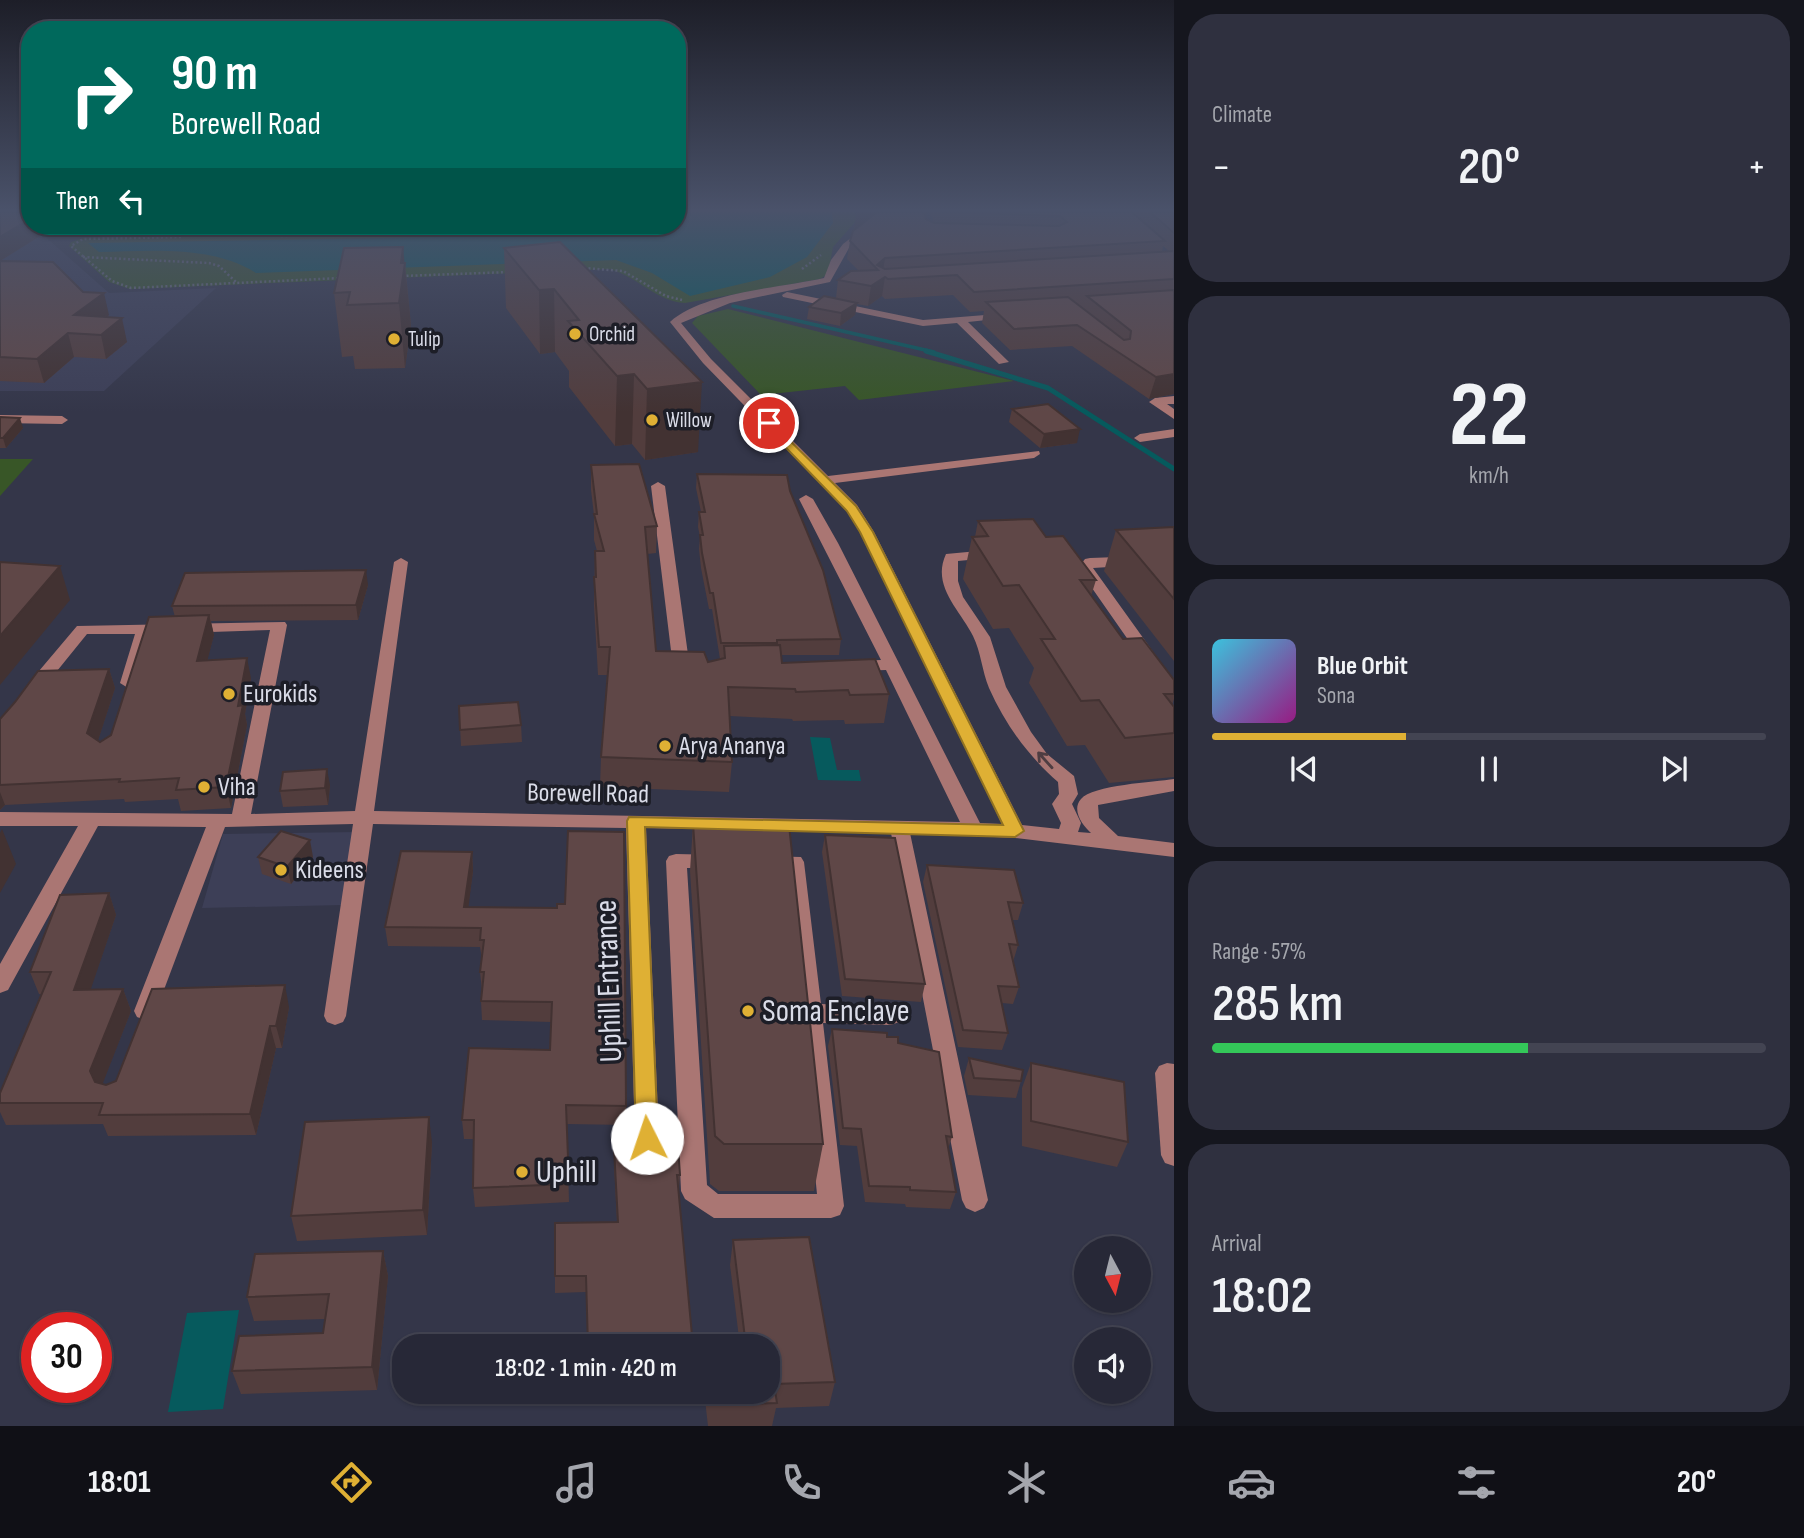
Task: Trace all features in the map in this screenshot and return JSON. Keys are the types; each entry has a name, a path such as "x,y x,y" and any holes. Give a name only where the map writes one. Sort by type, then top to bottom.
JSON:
{"street":[{"path":"828,279 686,314 675,322 707,361 852,508 867,532 1015,831"},
{"path":"787,295 923,323 1025,314"},
{"path":"958,318 1003,362"},
{"path":"1174,400 1155,402 1174,415"},
{"path":"0,419 62,420"},
{"path":"1140,438 1174,433"},
{"path":"825,480 1034,454"},
{"path":"658,486 681,667 709,667"},
{"path":"806,499 974,830"},
{"path":"1006,553 951,557 950,581 955,597 982,636 997,687 1023,734 1041,758 1067,780 1102,796"},
{"path":"1174,559 1090,562 1085,568 1174,693"},
{"path":"335,1016 401,562"},
{"path":"25,700 83,629 95,631 279,625 229,821 138,1029"},
{"path":"121,704 145,629"},
{"path":"835,666 891,665"},
{"path":"1067,780 1069,794 1062,804 1072,823 1067,837"},
{"path":"1112,842 1089,820 1088,802 1102,796 1174,785"},
{"name":"Borewell Road","path":"0,819 229,821 362,817 899,826 1015,831 1174,850"},
{"path":"0,984 91,821"},
{"name":"Uphill Entrance","path":"636,821 647,1138"},
{"path":"695,822 700,862"},
{"path":"732,823 736,862"},
{"path":"899,826 975,1200"},
{"path":"677,861 736,862 794,862 831,1206 714,1206 694,1191 677,861"},
{"path":"810,1013 891,1016"},
{"path":"1170,1074 1174,1155"}],"path":[{"path":"109,279 131,288 337,279"},
{"path":"233,279 238,283"},
{"path":"636,279 667,297 689,299"}],"shaded area":[{"path":"0,279 93,279 109,293 216,288 104,391 0,391"},
{"path":"105,279 380,279 130,289"},
{"path":"631,279 821,279 685,303 656,294"},
{"path":"661,279 763,279 690,296"},
{"path":"728,309 1014,381 859,400 845,386 761,395 692,323 698,316"},
{"path":"0,459 33,459 0,496"},
{"path":"810,737 830,738 837,770 859,770 861,781 818,780"},
{"name":"Kideens","path":"357,832 343,905 202,908 223,834"},
{"path":"239,1310 223,1409 168,1412 187,1313"}],"building":[{"path":"0,279 70,279 83,292 104,293 74,315 122,318 101,335 68,333 37,359 0,357"},
{"path":"337,279 403,279 399,303 347,305 350,292 334,293"},
{"path":"529,279 597,279 702,382 647,389 634,374 617,376 568,321 579,320 554,289 539,290"},
{"path":"840,279 883,279 871,286 838,280"},
{"path":"961,279 1174,279 1174,279 974,292"},
{"path":"1174,290 1174,374 1156,377 1077,325 1014,329 986,302 1068,297 1124,340 1130,339 1131,331 1087,296"},
{"path":"824,296 857,303 841,313 809,307"},
{"path":"1048,404 1080,429 1044,434 1012,409"},
{"path":"0,417 20,418 3,438 0,438"},
{"path":"639,464 657,526 645,527 656,651 704,652 708,662 725,658 724,646 780,645 782,663 875,659 889,694 850,695 848,690 796,692 795,689 728,687 732,762 601,757 610,647 599,647 595,551 604,551 594,514 597,514 591,465"},
{"path":"697,474 787,475 790,491 823,570 841,639 721,643 713,593 710,593 702,553 700,535 703,535 699,512 705,512"},
{"path":"1033,519 1046,537 1063,536 1096,580 1080,580 1123,639 1142,638 1174,680 1174,694 1164,694 1174,707 1174,733 1125,738 1099,700 1081,701 1041,639 1055,639 1019,585 1003,586 972,537 988,536 978,521"},
{"path":"1174,527 1174,599 1116,530"},
{"path":"0,562 60,566 0,636"},
{"path":"366,570 356,605 172,606 185,573"},
{"path":"209,615 197,661 247,658 238,706 243,705 226,787 176,790 179,778 0,785 0,719 38,671 109,669 87,733 100,742 111,735 149,617"},
{"path":"518,702 521,725 460,730 459,706"},
{"path":"327,769 325,788 280,791 283,772"},
{"name":"Soma Enclave","path":"693,824 789,825 823,1144 724,1144 715,1136"},
{"path":"281,831 310,840 287,867 258,857"},
{"path":"568,831 624,832 626,1106 566,1105 569,1184 473,1188 474,1120 462,1120 469,1048 550,1050 552,1002 481,1001 484,972 480,972 484,940 480,940 481,928 385,927 401,851 472,852 464,907 557,908 557,904 565,904"},
{"path":"825,835 895,838 925,984 845,979"},
{"path":"927,865 1014,870 1023,903 1008,902 1018,945 1009,944 1019,987 998,986 1008,1033 963,1030"},
{"path":"109,893 74,990 123,989 90,1071 95,1082 106,1085 116,1081 152,989 285,985 276,1026 270,1026 250,1114 99,1115 103,1103 0,1103 0,1093 51,972 30,972 60,895"},
{"path":"832,1029 887,1033 887,1037 898,1037 898,1043 939,1052 952,1137 946,1136 956,1192 869,1186 861,1129 843,1128"},
{"path":"969,1058 1023,1070 1021,1081 974,1078"},
{"path":"1031,1063 1124,1082 1128,1142 1031,1121"},
{"path":"429,1117 423,1210 291,1216 305,1122"},
{"path":"678,1146 680,1175 677,1175 692,1334 588,1334 586,1276 555,1276 555,1223 618,1222 614,1148"},
{"path":"809,1237 835,1382 780,1384 780,1334 745,1334 733,1240"},
{"path":"383,1251 372,1367 232,1371 239,1336 323,1333 329,1294 247,1297 255,1254"}],"waterway":[{"path":"733,306 934,352"},
{"path":"926,351 1048,388 1174,469"}],"place":[{"name":"Orchid","path":"575,334"},
{"name":"Tulip","path":"394,339"},
{"name":"Willow","path":"652,420"},
{"name":"Eurokids","path":"229,694"},
{"name":"Arya Ananya","path":"665,746"},
{"name":"Viha","path":"204,787"},
{"name":"Kideens","path":"281,870"},
{"name":"Soma Enclave","path":"748,1011"},
{"name":"Uphill","path":"522,1172"}],"route":[{"path":"647,1138 636,821 1015,831 867,532 852,508 769,423"}]}
